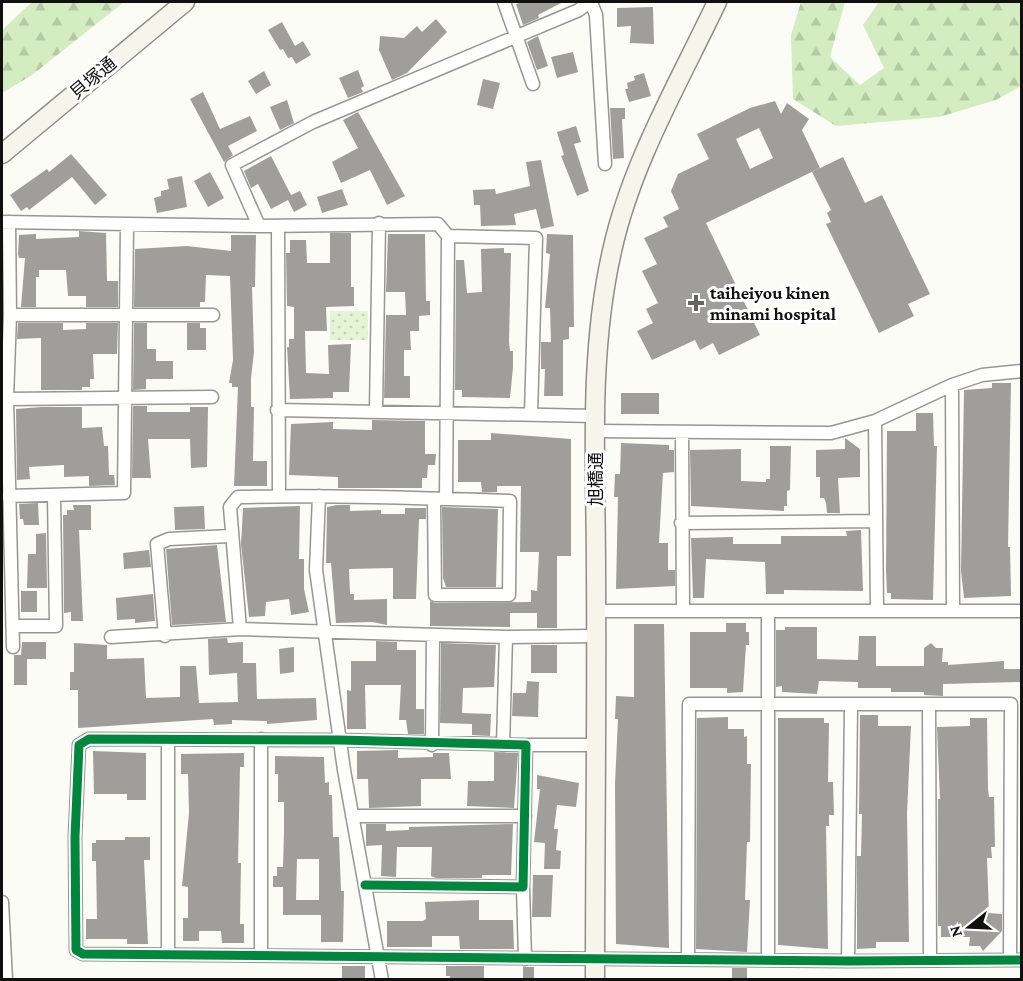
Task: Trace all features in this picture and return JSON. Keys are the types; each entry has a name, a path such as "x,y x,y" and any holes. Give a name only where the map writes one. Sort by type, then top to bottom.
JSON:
{"street":[{"name":"貝塚通","path":"2,154 185,2"},
{"path":"504,2 533,84"},
{"path":"259,226 232,165 313,122 517,34 579,10 590,2 596,15 605,164"},
{"name":"旭橋通","path":"596,980 596,423 599,322 612,250 648,149 717,2"},
{"path":"13,647 7,399 10,315 5,222 259,226 438,224 448,236 445,413 440,499 435,595 509,596 510,501 440,499 319,496 238,497 230,507 230,536 240,629"},
{"path":"376,411 379,223"},
{"path":"8,496 123,493 127,225"},
{"path":"278,226 279,496"},
{"path":"448,236 536,238 531,414"},
{"path":"10,315 213,315"},
{"path":"277,410 531,414 682,432 831,433 875,421 952,385 982,375 1022,371"},
{"path":"952,385 953,610"},
{"path":"7,399 212,397"},
{"path":"875,421 877,610"},
{"path":"682,432 683,609"},
{"path":"13,626 56,626 54,496"},
{"path":"319,496 316,570 352,816 382,980"},
{"path":"681,523 876,521"},
{"path":"165,636 157,544 170,539 230,536"},
{"path":"596,611 683,609 1022,611"},
{"path":"768,611 768,959"},
{"path":"111,638 240,629 325,630 433,636 596,636"},
{"path":"432,745 433,636"},
{"path":"503,745 506,637"},
{"path":"596,745 432,745 261,739 89,739 79,745 75,848 76,950 83,954 168,955 261,954 688,960 768,959 848,961 1016,960 1016,704 851,706 768,703 689,704 688,960"},
{"path":"929,705 930,960"},
{"path":"848,961 851,706"},
{"path":"261,739 261,954"},
{"path":"168,740 168,955"},
{"path":"525,958 523,887 526,745"},
{"path":"352,816 525,816"},
{"path":"365,885 523,887"},
{"path":"2,902 6,980"}],"green space":[{"path":"32,2 124,2 32,75 2,93 2,30"},
{"path":"801,2 845,2 830,57 860,85 884,68 863,25 879,2 1021,2 1021,86 996,100 939,117 836,126 793,99 791,35"},
{"path":"330,311 368,311 368,340 330,340"}],"building":[{"path":"563,2 538,15 539,18 523,25 516,4"},
{"path":"653,7 654,44 630,43 631,26 617,27 617,8"},
{"path":"436,19 447,32 407,73 392,80 379,50 380,36 404,38 417,26 422,32"},
{"path":"282,22 295,46 303,41 311,55 296,64 292,57 288,58 283,49 280,50 268,30"},
{"path":"538,36 548,66 537,70 527,42"},
{"path":"573,52 578,72 557,78 551,57"},
{"path":"358,70 364,86 361,88 363,92 348,98 339,78"},
{"path":"264,71 271,85 256,94 248,81"},
{"path":"644,73 651,96 629,102 625,89 628,89 627,83 635,80 634,76"},
{"path":"483,79 500,83 493,109 477,105"},
{"path":"203,92 220,129 250,116 257,131 228,146 233,155 224,162 190,99"},
{"path":"287,100 294,123 280,130 270,107"},
{"path":"775,101 781,114 787,103 809,119 802,130 820,168 706,223 760,335 719,355 713,343 700,350 695,340 652,360 637,331 653,323 646,309 658,303 642,271 657,264 644,238 668,227 663,217 679,209 671,191 678,174 709,159 697,134 750,108","holes":["759,128 773,158 750,169 736,139"]},
{"path":"610,108 625,108 625,119 622,119 624,158 613,159"},
{"path":"358,112 405,196 387,205 370,170 341,183 332,162 358,148 343,120"},
{"path":"576,126 581,142 574,144 589,191 577,196 561,156 564,155 557,132"},
{"path":"71,154 107,195 95,205 72,177 29,210 27,207 21,211 10,195 47,169 49,172"},
{"path":"271,156 291,195 300,191 307,205 294,212 288,200 271,209 258,184 251,188 244,171"},
{"path":"843,157 865,203 882,195 930,294 908,304 914,316 879,333 826,224 831,222 827,213 831,210 812,172"},
{"path":"541,160 554,226 541,229 536,209 514,214 516,225 481,226 480,205 474,205 473,190 495,189 496,194 530,186 526,162"},
{"path":"210,172 224,198 208,207 194,181"},
{"path":"182,176 187,207 157,213 154,198 161,196 161,191 169,189 167,179"},
{"path":"342,189 348,205 322,213 317,197"},
{"path":"79,231 106,233 107,281 118,281 118,307 86,307 86,296 68,296 66,270 39,270 39,277 36,277 36,307 21,307 25,258 19,258 19,235 36,234 36,239 79,237"},
{"path":"330,233 351,233 351,287 354,287 354,306 326,307 327,331 305,331 306,373 329,374 328,345 351,344 349,392 333,392 333,398 290,399 287,347 289,347 289,339 294,339 294,307 287,306 286,253 290,253 290,240 306,240 307,263 330,263"},
{"path":"388,234 425,234 426,301 430,301 430,315 419,316 419,331 410,331 411,350 404,350 404,376 410,376 410,398 384,398 386,315 406,315 405,292 386,292"},
{"path":"547,234 573,235 574,327 569,327 569,339 563,340 563,396 544,396 545,369 541,369 541,342 551,342 550,308 545,308 550,254 546,253"},
{"path":"231,235 256,235 255,287 252,287 253,461 267,461 267,486 234,486 238,387 232,387 232,383 229,383 233,360 230,276 206,275 205,302 200,302 200,307 134,307 135,249 187,246 231,251"},
{"path":"504,248 504,253 511,253 509,342 510,351 513,351 513,367 510,398 462,397 462,390 455,390 456,260 464,260 467,293 482,292 481,249"},
{"path":"18,323 63,323 63,330 86,329 86,323 118,323 117,354 93,354 94,379 90,379 90,387 82,387 82,390 41,390 41,338 17,339"},
{"path":"134,323 147,323 147,349 156,349 156,361 173,361 173,379 146,379 146,389 133,390"},
{"path":"187,323 200,323 200,328 206,328 206,350 187,350"},
{"path":"992,383 1011,383 1008,547 1010,547 1011,596 964,598 961,571 964,390 992,388"},
{"path":"621,393 659,393 659,414 621,414"},
{"path":"133,406 147,406 147,412 190,412 190,407 208,407 207,467 191,468 190,439 148,439 151,478 132,478"},
{"path":"82,407 82,428 102,427 104,446 108,446 109,475 114,475 115,485 89,486 89,476 64,477 64,465 29,467 30,479 17,480 16,409"},
{"path":"916,413 933,413 934,446 937,446 933,600 891,599 891,593 887,593 887,431 916,431"},
{"path":"372,420 425,421 425,454 436,454 435,465 428,465 427,478 422,478 422,488 338,488 338,477 289,475 291,424 333,422 333,429 372,430"},
{"path":"491,433 571,439 571,556 557,556 557,628 537,628 537,613 510,613 510,627 430,626 430,601 435,603 531,602 531,590 537,591 539,552 520,552 521,486 497,486 497,492 482,492 481,482 458,482 458,440 491,440"},
{"path":"845,438 860,449 860,477 838,478 840,513 827,513 824,498 820,498 820,477 816,477 816,450 845,449"},
{"path":"621,443 669,445 669,450 674,450 674,472 663,473 659,543 668,543 668,570 675,570 675,586 616,589 618,497 614,497 615,474 620,474"},
{"path":"770,446 791,446 790,490 787,491 787,506 784,506 784,511 691,506 690,450 741,449 741,481 766,482 766,479 770,479"},
{"path":"38,503 39,525 24,525 23,519 20,519 19,504"},
{"path":"73,505 91,505 91,530 79,530 83,621 71,621 71,612 64,613 63,515 67,515 67,510 74,510"},
{"path":"350,505 350,511 381,510 381,514 405,514 405,508 426,508 426,519 419,519 416,599 393,599 393,568 349,569 350,594 354,594 354,600 387,599 387,625 372,622 336,623 331,563 326,563 327,507"},
{"path":"204,506 205,529 175,530 174,507"},
{"path":"300,506 299,559 304,559 304,589 309,612 291,615 289,599 266,602 265,616 249,617 241,544 243,508"},
{"path":"442,507 498,509 496,587 446,587 443,578"},
{"path":"861,530 863,591 784,590 784,594 766,594 765,562 706,559 704,598 693,598 691,538 733,537 733,544 781,544 781,536 847,536 846,531"},
{"path":"46,533 47,588 27,588 28,554 36,554 36,534"},
{"path":"217,545 226,622 172,625 166,549"},
{"path":"149,550 151,567 124,569 123,553"},
{"path":"21,591 37,591 37,612 21,612"},
{"path":"153,594 155,621 135,623 135,619 117,620 116,598"},
{"path":"726,623 746,623 746,632 749,632 743,692 727,693 727,688 690,688 690,632 726,632"},
{"path":"634,624 664,624 669,948 616,944 615,784 618,719 615,719 616,696 634,697"},
{"path":"785,627 817,627 817,659 858,660 859,636 876,636 876,666 924,666 924,648 931,643 936,648 943,648 942,662 948,662 948,665 1004,661 1004,669 1022,669 1022,682 943,684 943,696 924,695 924,692 891,692 891,688 858,688 858,682 819,681 817,694 782,692 782,686 776,687 776,630 785,630"},
{"path":"227,638 228,643 243,642 243,663 256,663 257,699 316,698 317,720 267,724 267,721 232,720 232,724 214,725 213,719 78,728 78,690 70,690 70,672 74,672 74,643 107,645 107,659 144,658 146,698 180,697 180,666 196,666 199,703 238,702 237,673 209,675 208,639"},
{"path":"376,641 397,642 397,650 416,650 416,709 424,709 424,734 408,734 406,720 399,720 401,685 365,685 366,729 347,729 347,690 351,691 351,661 376,661"},
{"path":"22,642 46,642 46,659 27,659 27,685 14,685 14,655 21,655"},
{"path":"441,643 496,645 494,687 463,688 462,713 491,714 490,736 472,735 472,724 440,723"},
{"path":"531,645 557,645 557,673 531,673"},
{"path":"294,647 294,672 280,674 279,649"},
{"path":"527,681 539,682 538,717 512,716 513,693 526,693"},
{"path":"860,715 878,715 878,726 911,726 907,813 909,942 876,942 876,948 857,949 857,856 861,856 862,814 859,814"},
{"path":"728,717 728,729 744,729 744,737 747,736 747,764 751,764 750,842 747,842 745,900 750,900 747,952 696,949 697,718"},
{"path":"778,718 824,718 824,723 829,723 828,782 833,782 834,815 829,815 829,826 826,826 828,949 778,945"},
{"path":"970,718 987,718 988,789 989,797 994,797 995,847 991,847 992,858 987,858 989,913 1002,914 1002,931 983,951 980,946 969,946 970,937 941,937 941,926 938,926 938,799 940,799 937,727 970,726"},
{"path":"398,750 398,758 433,757 433,753 449,753 451,779 421,779 421,806 369,808 368,779 357,779 357,751"},
{"path":"93,751 146,753 146,800 127,800 127,794 94,794"},
{"path":"494,752 518,753 514,808 467,806 468,781 494,781"},
{"path":"244,753 244,767 240,767 238,863 241,863 240,924 244,924 244,943 222,943 221,931 199,931 199,941 183,941 183,918 188,918 188,887 182,886 189,813 188,774 181,774 181,754"},
{"path":"275,756 324,757 325,783 329,782 329,795 332,795 333,837 339,837 341,891 344,891 343,942 321,942 321,915 283,915 283,887 273,887 273,876 277,876 277,867 283,867 284,831 284,802 278,802 278,774 275,774","holes":["297,859 319,859 319,900 296,900"]},
{"path":"537,775 579,783 576,807 557,805 554,829 558,829 556,850 561,851 560,869 544,869 545,843 534,842 540,789 537,789"},
{"path":"366,824 386,824 386,831 409,830 409,827 513,824 511,875 482,875 482,878 436,878 431,876 432,847 397,847 396,877 381,876 382,845 366,846"},
{"path":"125,837 150,837 150,860 144,860 148,944 127,944 127,939 86,939 86,919 97,919 96,861 92,861 92,843 96,843 96,840 125,840"},
{"path":"533,875 553,875 551,917 532,917"},
{"path":"479,900 479,920 513,920 514,949 460,949 459,936 432,936 432,947 387,947 387,921 423,921 426,919 425,902"},
{"path":"342,966 365,966 365,980 342,980"},
{"path":"446,966 484,966 484,980 450,980 450,976 446,976"},
{"path":"523,967 534,967 534,980 523,980"},
{"path":"732,968 747,968 747,980 732,980"}],"cycle path":[{"path":"365,885 523,887 526,745 340,740 89,739 79,745 75,837 76,950 83,954 848,961 1022,960"}],"place":[{"name":"taiheiyou kinen minami hospital","path":"696,303"}]}
